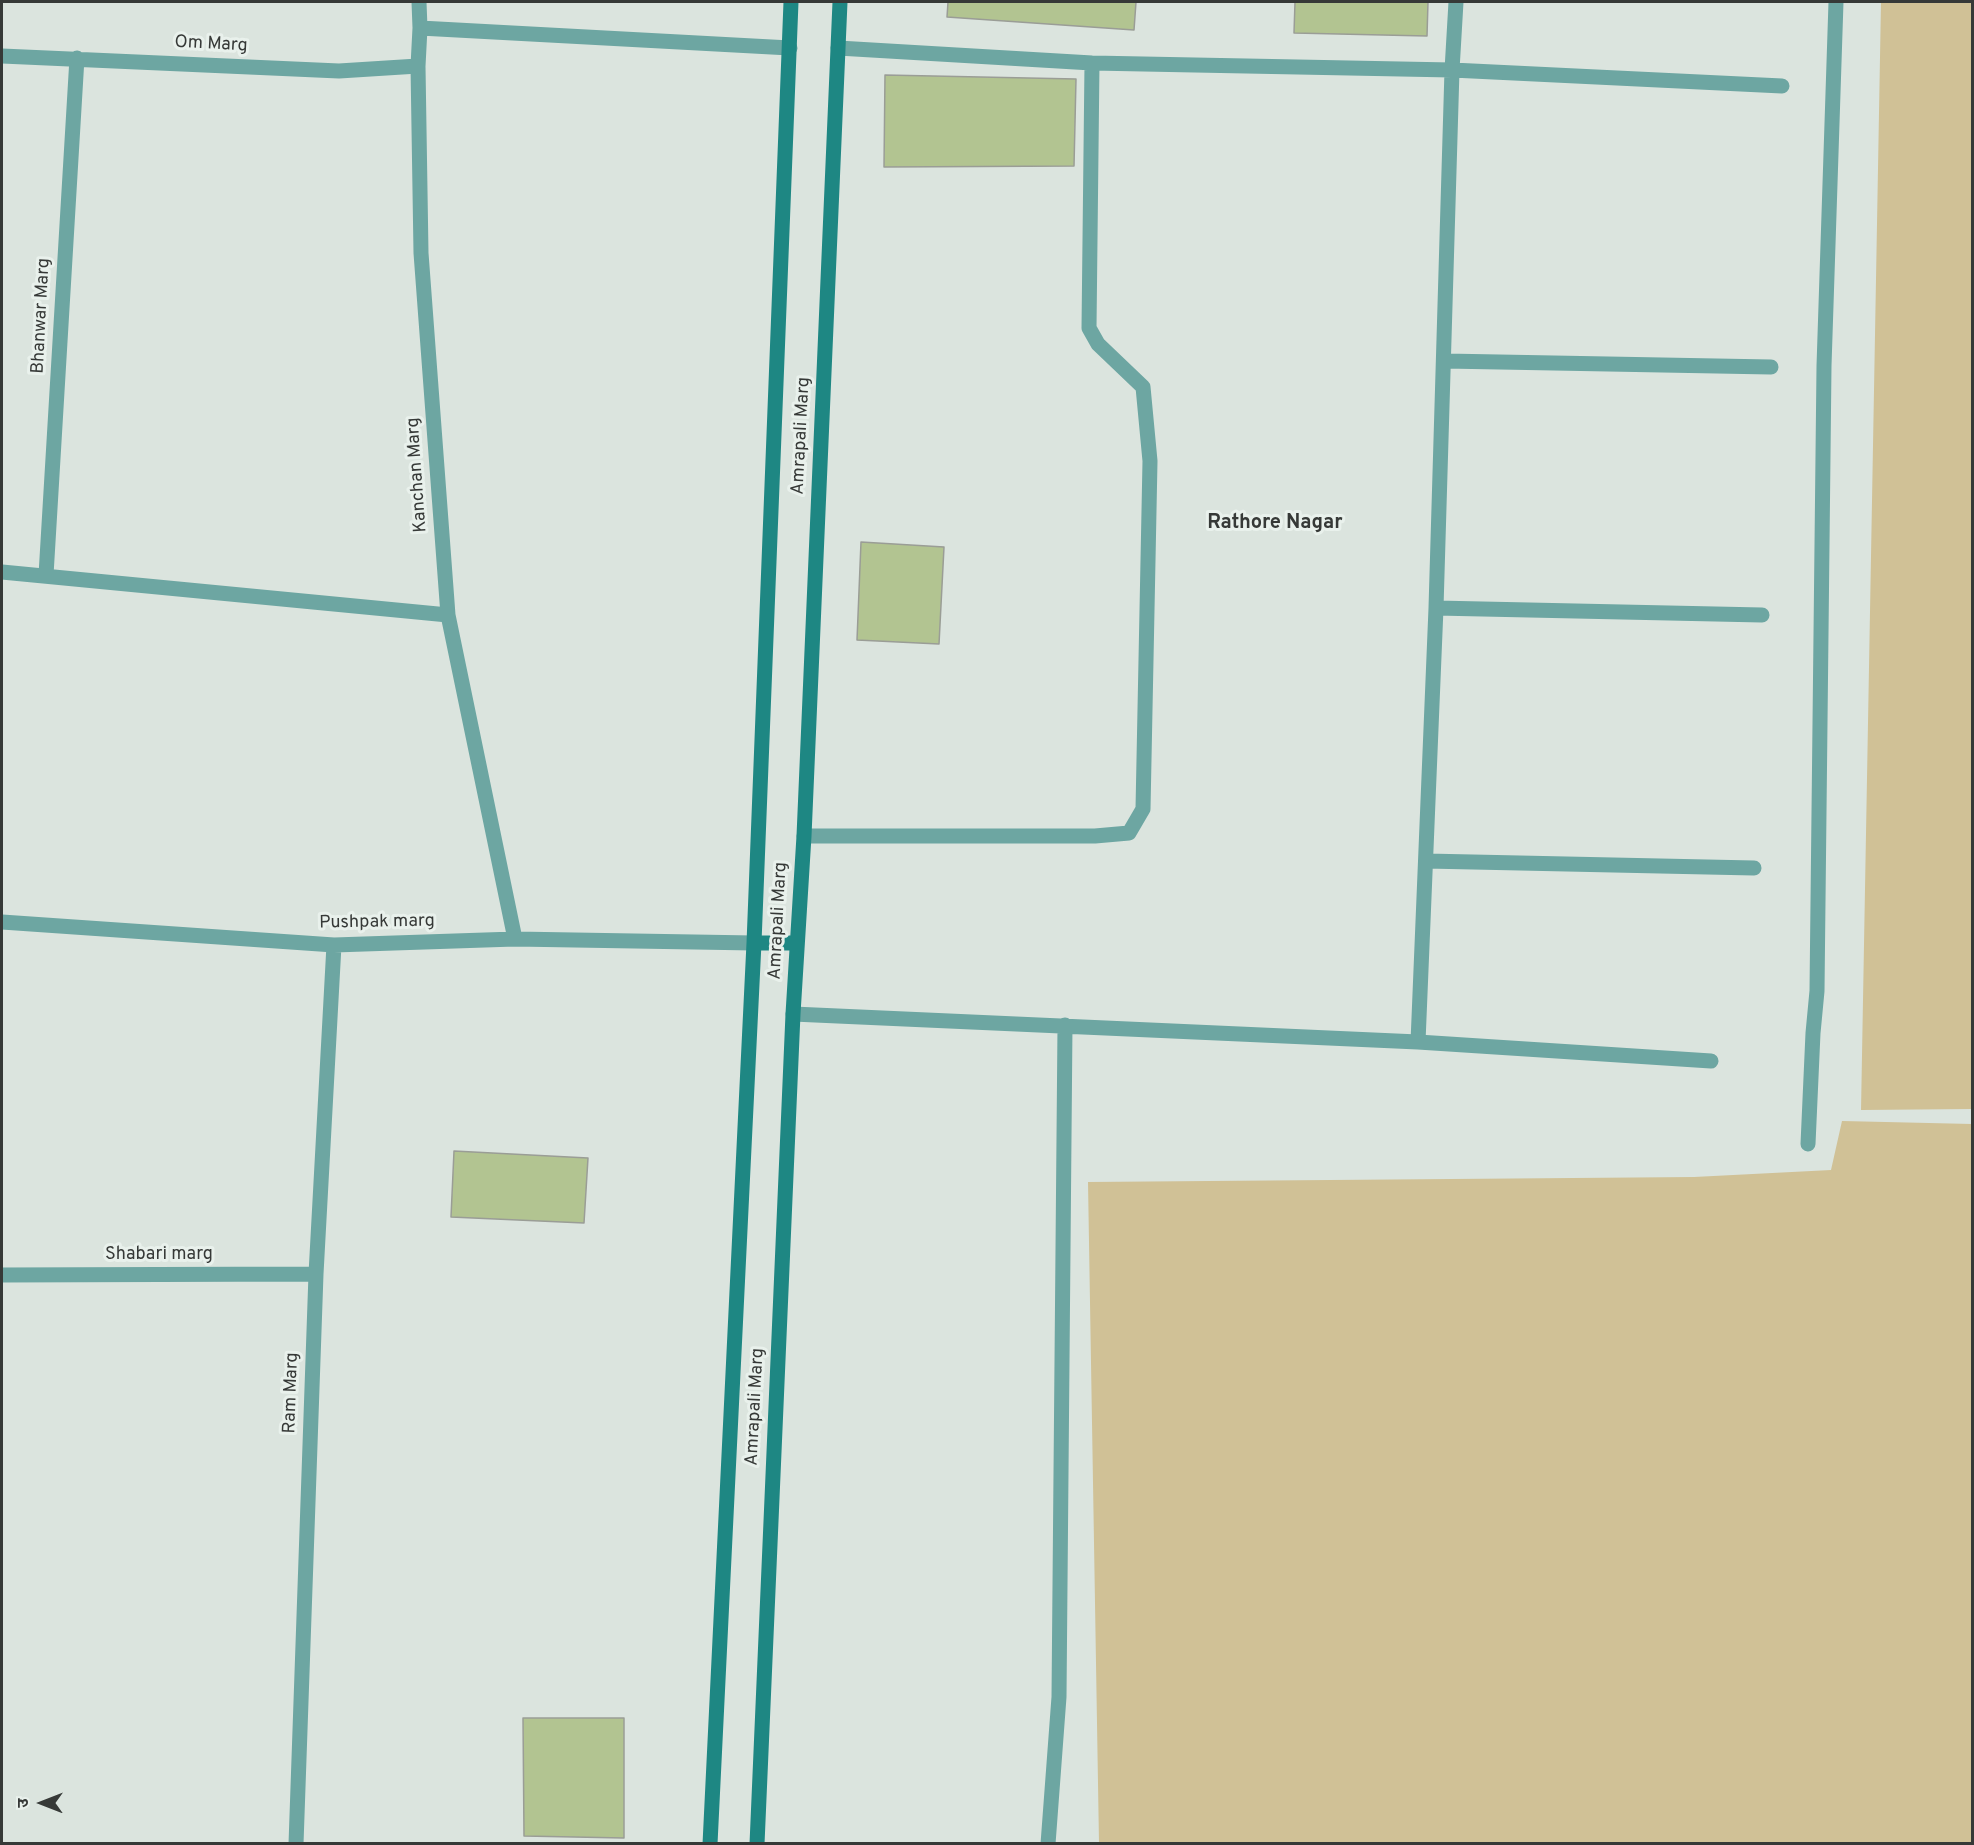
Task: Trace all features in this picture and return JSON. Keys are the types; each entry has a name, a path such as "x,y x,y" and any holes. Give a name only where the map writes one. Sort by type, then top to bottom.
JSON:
{"street":[{"name":"Kanchan Marg","path":"419,2 421,253 447,615 515,939"},
{"name":"Amrapali Marg","path":"710,1844 754,943 791,2"},
{"name":"Amrapali Marg","path":"757,1844 840,2"},
{"path":"1418,1042 1436,608 1456,2"},
{"path":"1808,1144 1817,991 1824,366 1836,2"},
{"path":"420,28 790,48"},
{"path":"838,48 1092,63 1452,70 1782,86"},
{"name":"Om Marg","path":"2,56 339,71 418,66"},
{"name":"Bhanwar Marg","path":"46,575 77,58"},
{"path":"804,836 1095,836 1129,833 1143,809 1150,461 1143,387 1098,344 1089,328 1092,63"},
{"path":"1445,361 1771,367"},
{"path":"2,572 447,615"},
{"path":"1436,608 1762,615"},
{"path":"1426,861 1754,868"},
{"name":"Pushpak marg","path":"2,922 334,945 515,939 754,943"},
{"path":"754,943 797,943"},
{"name":"Ram Marg","path":"296,1844 316,1274 334,945"},
{"path":"793,1014 1418,1042 1711,1061"},
{"path":"1048,1844 1059,1697 1065,1025"},
{"name":"Shabari marg","path":"2,1275 316,1274"}],"shaded area":[{"path":"1881,2 1972,2 1972,1109 1861,1110"},
{"path":"1842,1121 1972,1124 1972,1843 1099,1843 1088,1182 1694,1177 1831,1170"}],"building":[{"path":"948,2 1136,2 1134,30 947,17"},
{"path":"1295,2 1428,2 1427,36 1294,33"},
{"path":"885,75 1076,79 1074,166 884,167"},
{"path":"861,542 944,547 939,644 857,640"},
{"path":"454,1151 588,1158 584,1223 451,1217"},
{"path":"523,1718 624,1718 624,1838 524,1836"}],"district":[{"name":"Rathore Nagar","path":"1275,524"}]}
